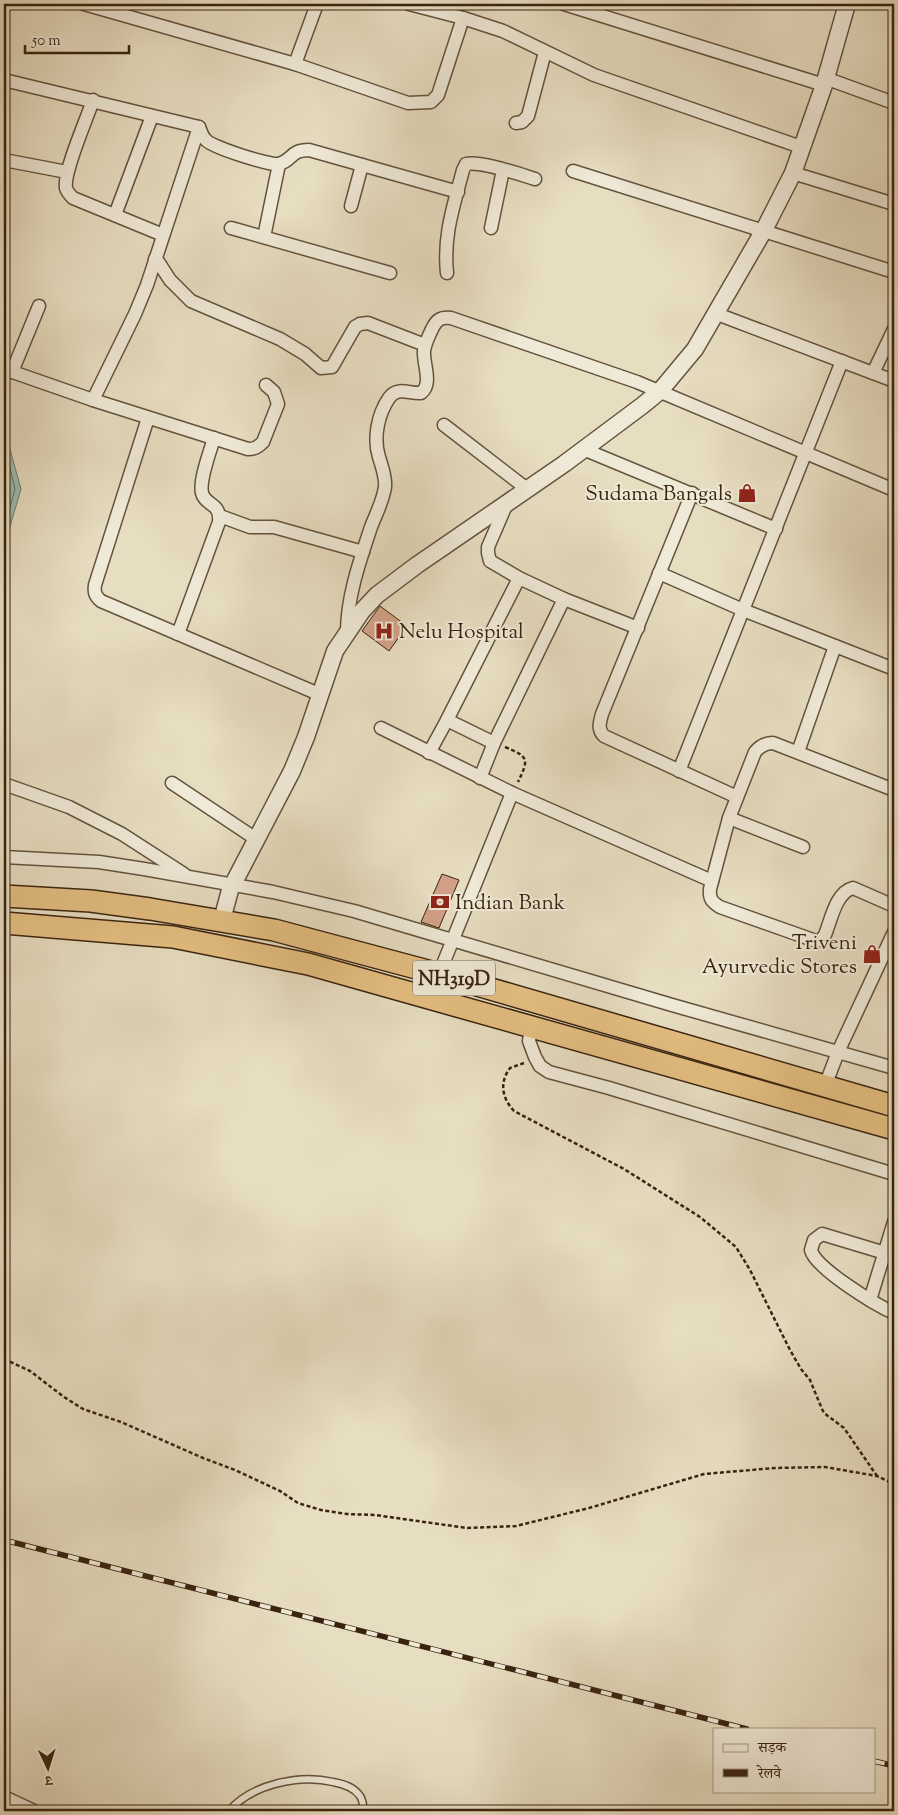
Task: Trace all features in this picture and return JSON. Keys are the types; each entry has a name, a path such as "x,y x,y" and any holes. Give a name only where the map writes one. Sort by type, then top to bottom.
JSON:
{"highway":[{"name":"NH319D","path":"4,896 92,901 222,920 274,930 439,974 894,1106"},
{"name":"NH319D","path":"4,923 172,937 308,964 530,1034 894,1129"}],"street":[{"path":"84,4 295,64 408,103 431,102 438,95 463,18"},
{"path":"295,64 317,4"},
{"path":"409,4 503,31 594,76 801,147"},
{"path":"564,4 894,103"},
{"path":"222,920 232,886 292,771 336,651 362,611 377,595 417,565 583,449 660,391 695,349 764,230 793,173 824,82 847,4"},
{"path":"516,123 522,122 528,116 545,52"},
{"path":"4,80 199,127"},
{"path":"93,100 67,172 66,188 69,194 73,198 163,235"},
{"path":"114,215 152,116"},
{"path":"199,127 206,141 266,163 278,164 285,161 296,151 309,150 458,192"},
{"path":"93,400 135,314 199,127"},
{"path":"4,160 67,172"},
{"path":"447,273 445,254 449,221 466,164 475,163 535,179"},
{"path":"264,237 278,164"},
{"path":"351,206 362,165"},
{"path":"491,228 503,170"},
{"path":"573,171 894,272"},
{"path":"793,173 894,204"},
{"path":"231,228 390,273"},
{"path":"155,260 170,280 191,301 280,339 305,354 321,368 332,367 355,327 360,324 368,323 425,345"},
{"path":"39,306 6,370 148,418 248,449 259,447 263,442 278,404 274,392 266,385"},
{"path":"717,314 894,381"},
{"path":"347,632 349,607 363,552 384,488 383,471 376,446 378,427 388,400 395,392 421,393 424,391 427,378 424,361 425,345 436,322 442,318 451,318 660,391 894,490"},
{"path":"873,373 894,329"},
{"path":"679,770 842,360"},
{"path":"148,418 94,591 96,597 100,602 321,695"},
{"path":"444,425 527,489"},
{"path":"178,634 219,522 220,516 215,505 204,497 202,493 202,483 214,438"},
{"path":"583,449 776,529"},
{"path":"692,493 602,714 599,725 600,732 604,736 737,796"},
{"path":"507,502 488,547 490,561 519,578 564,599 638,628"},
{"path":"220,516 250,527 274,527 363,552"},
{"path":"659,573 743,610 894,669"},
{"path":"429,753 519,578"},
{"path":"480,778 494,743 564,599"},
{"path":"798,752 835,646"},
{"path":"447,720 494,743"},
{"path":"381,728 512,794 712,881"},
{"path":"894,789 774,743 767,743 758,748 754,752 729,818 709,896 720,907 816,941 821,940 825,935 840,896 848,889 853,888 894,906"},
{"path":"172,783 256,839"},
{"path":"4,784 78,812 122,834 190,878"},
{"path":"439,974 512,794"},
{"path":"729,818 803,847"},
{"path":"4,857 99,862 272,892 354,911 894,1068"},
{"path":"825,1086 838,1052 894,932"},
{"path":"530,1034 536,1060 543,1069 549,1072 609,1088 894,1174"},
{"path":"870,1300 894,1222"},
{"path":"885,1253 822,1234 814,1240 811,1250 815,1259 834,1275 870,1300 894,1313"},
{"path":"4,1797 34,1811"}],"lane":[{"path":"229,1811 247,1796 277,1783 301,1778 320,1778 353,1788 362,1798 364,1811"}],"path":[{"path":"494,743 522,754 525,760 526,765 512,794"},
{"path":"536,1060 510,1068 504,1083 503,1095 506,1103 514,1111 624,1169 700,1218 736,1247 750,1270 790,1350 810,1380 824,1413 850,1435 877,1476"},
{"path":"4,1359 30,1371 83,1409 121,1422 235,1470 280,1491 298,1502 321,1510 347,1514 375,1515 467,1528 516,1526 589,1508 704,1474 775,1468 825,1467 877,1476 894,1484"}],"water":[{"path":"4,434 6,435 21,489 4,547"}],"building":[{"path":"380,606 407,626 389,651 362,631"},
{"name":"Indian Bank","path":"442,874 459,880 439,928 421,922"}],"railway":[{"path":"4,1540 743,1728"},
{"path":"876,1762 894,1766"}],"place":[{"name":"Sudama Bangals","path":"747,493"},
{"name":"Nelu Hospital","path":"384,631"},
{"name":"Indian Bank","path":"440,902"},
{"name":"Triveni Ayurvedic Stores","path":"872,954"}]}
